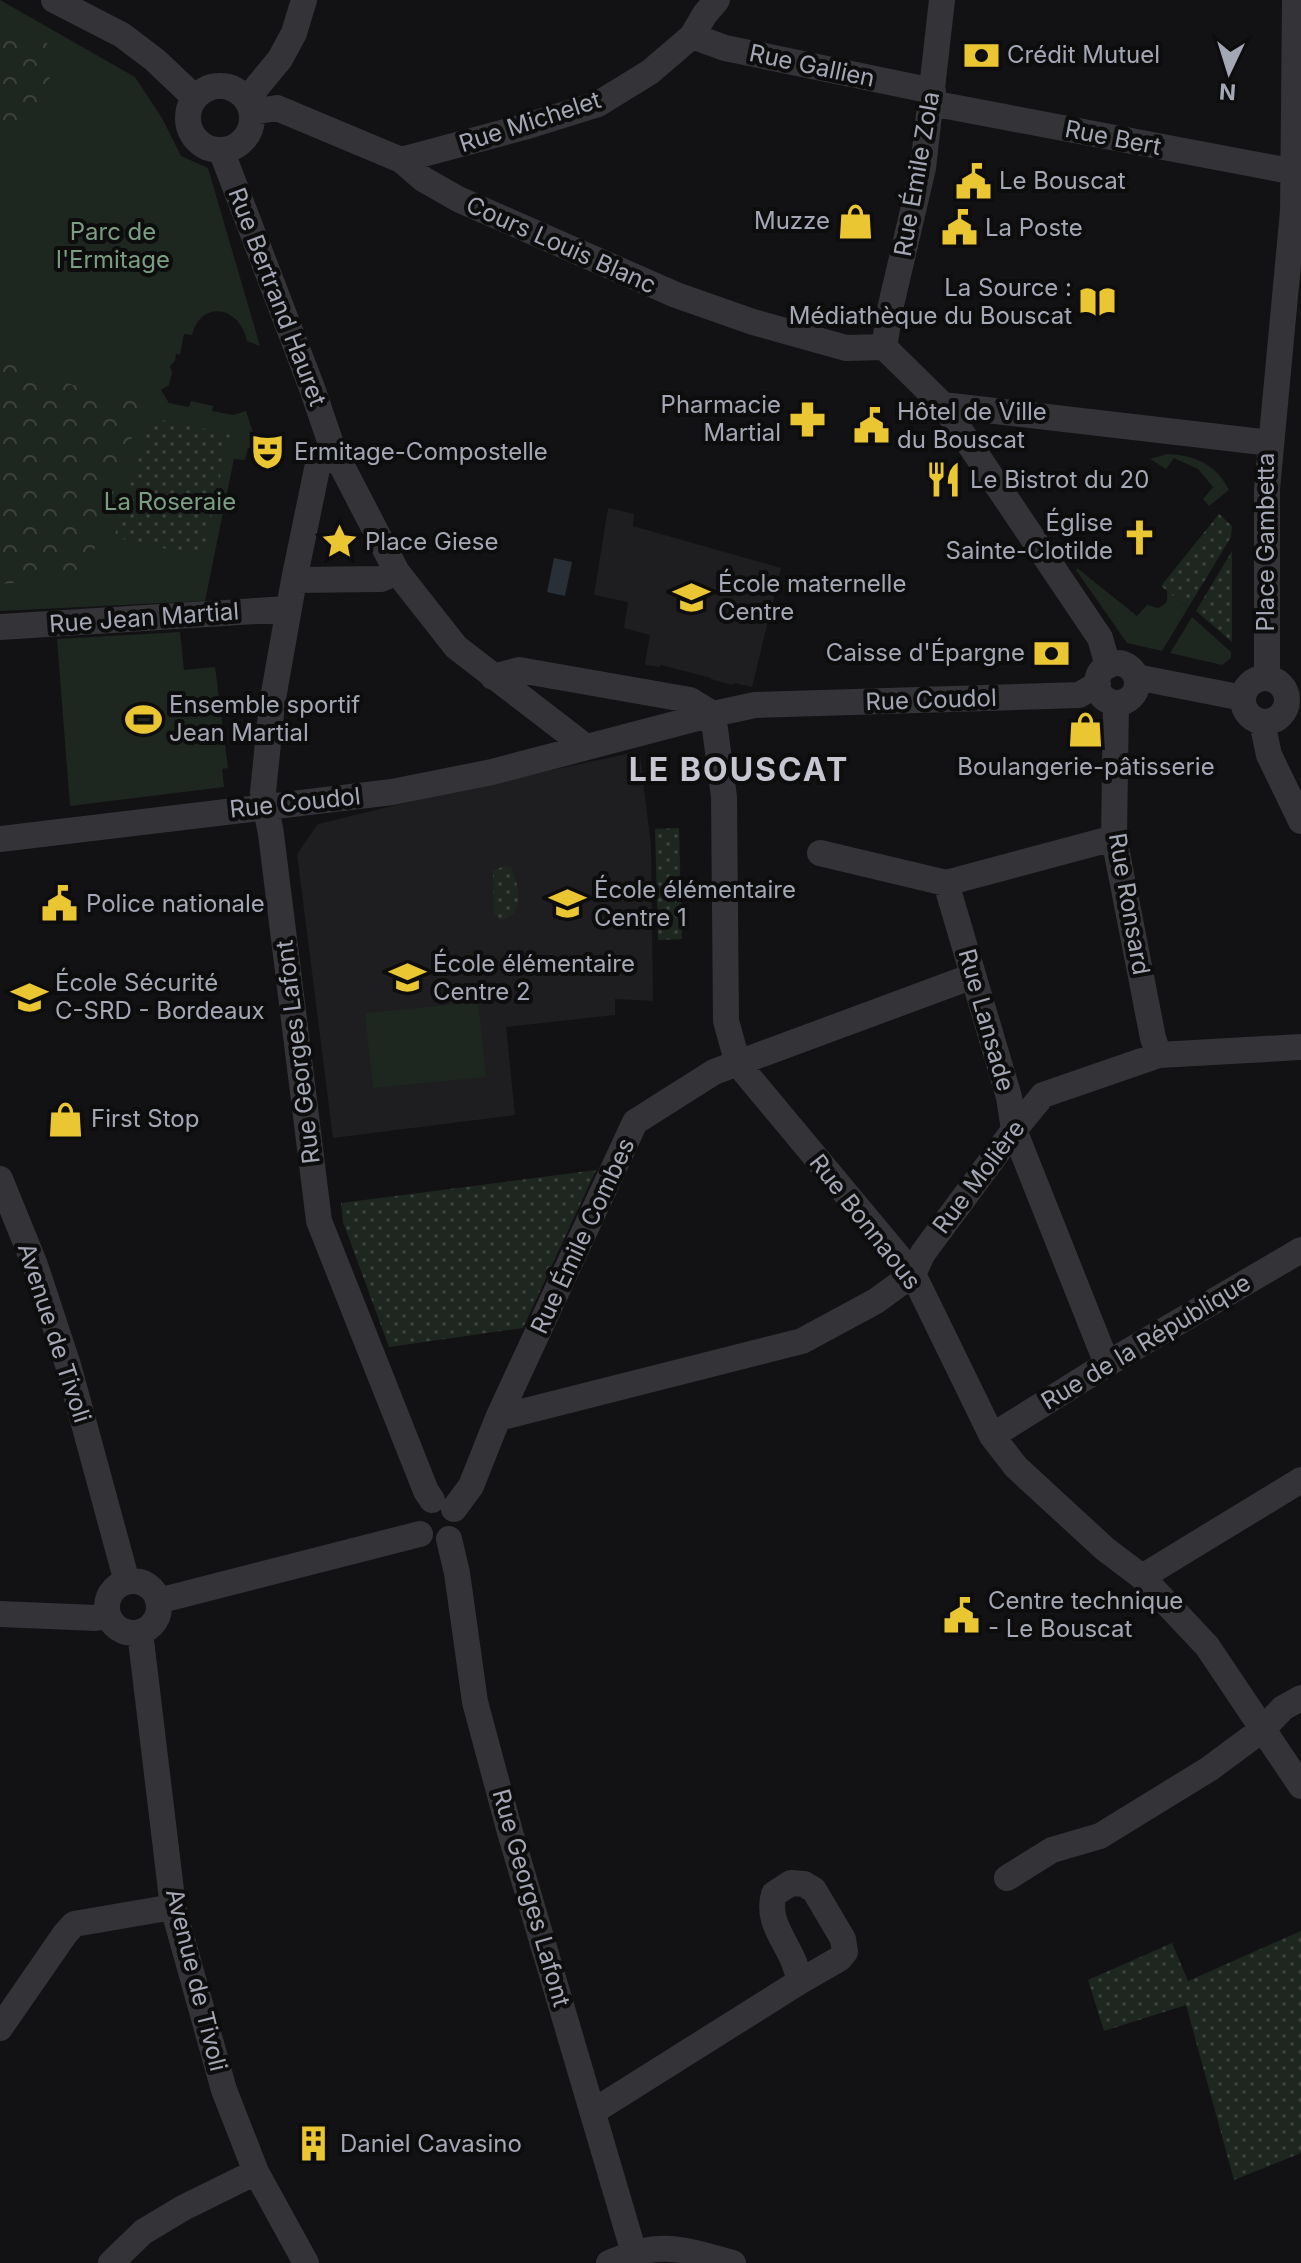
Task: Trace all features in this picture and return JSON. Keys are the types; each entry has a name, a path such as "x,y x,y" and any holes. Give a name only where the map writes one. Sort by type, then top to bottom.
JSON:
{"street":[{"path":"54,0 122,35 155,60 194,97"},
{"path":"250,106 294,33 304,0"},
{"name":"Rue Michelet","path":"401,160 598,104 650,72 692,36 717,0"},
{"name":"Rue Émile Zola","path":"884,347 923,168 942,0"},
{"path":"1271,443 1284,325 1295,172 1295,0"},
{"name":"Rue Gallien","path":"692,36 725,48 932,97"},
{"path":"221,85 240,92 250,106 252,123 249,134 232,148 221,150 203,146 191,132 187,114 194,97 211,86 221,85"},
{"name":"Rue Bert","path":"932,97 1295,172"},
{"name":"Cours Louis Blanc","path":"250,106 277,108 401,160 423,179 458,199 676,295 753,322 846,348 884,347"},
{"name":"Rue Bertrand Hauret","path":"221,150 332,447 397,572 456,647 586,747"},
{"path":"884,347 943,405 1100,638 1101,695 1116,703 1133,695 1136,677 1125,665 1103,675"},
{"name":"Place Gambetta","path":"943,405 1271,443 1267,489 1267,678"},
{"name":"Rue Georges Lafont","path":"332,447 317,469 302,539 272,704 263,792 319,1221 418,1469 443,1504"},
{"path":"294,580 381,579 397,572"},
{"name":"Rue Jean Martial","path":"0,627 288,609"},
{"path":"493,677 519,670 690,700 713,714"},
{"name":"Rue Coudol","path":"0,839 392,792 492,772 755,705 1079,695 1103,675"},
{"path":"1136,677 1243,698"},
{"path":"1267,678 1284,688 1287,700 1294,707 1277,719 1262,722 1246,711 1243,698 1254,681 1267,678"},
{"name":"Rue Ronsard","path":"1116,703 1114,838 1153,1038 1159,1055"},
{"name":"Rue Bonnaous","path":"713,714 724,797 726,1021 738,1064 913,1274 992,1436 1016,1467 1105,1549 1142,1577 1207,1646 1301,1786"},
{"path":"1262,722 1269,755 1301,821"},
{"path":"820,853 946,883 1114,838"},
{"name":"Rue Lansade","path":"946,883 1009,1097 1014,1130 1107,1364"},
{"name":"Rue Émile Combes","path":"443,1504 471,1486 498,1418 635,1122 714,1072 973,976"},
{"name":"Rue Molière","path":"498,1418 802,1341 876,1301 913,1274 923,1253 1043,1095 1159,1055 1301,1047"},
{"name":"Avenue de Tivoli","path":"0,1179 35,1265 68,1365 127,1582"},
{"name":"Rue de la République","path":"992,1436 1301,1250"},
{"path":"1142,1577 1301,1480"},
{"path":"443,1504 458,1515 457,1528 449,1539 437,1543 420,1534 417,1514 420,1508 443,1504"},
{"path":"158,1601 420,1534"},
{"name":"Rue Georges Lafont","path":"449,1539 457,1573 475,1702 510,1832 634,2253"},
{"path":"127,1582 143,1583 150,1587 158,1601 157,1617 140,1632 124,1631 108,1615 109,1598 113,1591 127,1582"},
{"path":"0,1614 96,1618 108,1615"},
{"name":"Avenue de Tivoli","path":"140,1632 173,1907 224,2090 256,2172 306,2263"},
{"path":"1007,1878 1052,1850 1100,1836 1209,1769 1263,1729 1283,1708 1301,1698"},
{"path":"0,2028 74,1924 173,1907"},
{"path":"594,2111 799,1982"},
{"path":"111,2263 143,2232 183,2208 256,2172"},
{"path":"609,2263 634,2253 656,2249 671,2249 733,2263"}],"shaded area":[{"name":"École maternelle Centre","path":"608,508 634,514 633,526 781,568 752,687 732,685 661,665 646,665 650,635 624,628 628,602 594,595"},
{"path":"554,558 572,562 565,596 547,592"},
{"path":"636,752 640,757 651,845 653,1001 615,999 615,1015 506,1027 515,1115 333,1138 297,854 318,824"}],"green space":[{"name":"Parc de l'Ermitage","path":"0,0 135,77 162,118 181,156 208,168 260,346 247,341 237,320 229,314 220,311 203,316 192,335 184,334 180,355 176,354 170,366 169,385 161,390 169,403 189,407 191,401 213,406 212,411 233,415 246,411 256,442 255,449 248,448 245,460 234,459 205,601 0,611"},
{"path":"0,17 57,49 42,108 4,137 0,136"},
{"path":"0,360 73,385 144,401 85,578 0,584"},
{"name":"La Roseraie","path":"151,418 230,434 202,557 114,537"},
{"path":"1167,454 1187,456 1211,467 1229,490 1209,506 1203,499 1213,487 1198,469 1174,458 1166,469 1150,459"},
{"path":"1219,514 1232,526 1231,537 1188,608 1161,586"},
{"path":"1232,551 1232,642 1196,611"},
{"path":"1077,568 1137,616 1147,605 1158,608 1163,605 1167,600 1167,591 1188,608 1162,651 1127,643"},
{"path":"1192,617 1231,652 1231,658 1222,665 1170,653"},
{"name":"Ensemble sportif Jean Martial","path":"180,632 184,670 215,667 228,768 222,769 224,787 70,806 57,639"},
{"path":"679,828 682,939 658,940 655,829"},
{"path":"504,866 511,867 518,899 514,913 500,920 494,913 493,871"},
{"path":"478,1002 486,1077 373,1088 365,1013"},
{"path":"596,1170 523,1328 389,1347 343,1222 341,1203"},
{"path":"1301,1931 1301,2153 1234,2180 1186,2005 1104,2031 1088,1980 1172,1943 1188,1981"}],"place":[{"name":"Crédit Mutuel","path":"981,55"},
{"name":"Le Bouscat","path":"973,181"},
{"name":"Muzze","path":"856,221"},
{"name":"La Poste","path":"959,228"},
{"name":"La Source : Médiathèque du Bouscat","path":"1098,302"},
{"name":"Pharmacie Martial","path":"807,419"},
{"name":"Hôtel de Ville du Bouscat","path":"871,426"},
{"name":"Ermitage-Compostelle","path":"268,452"},
{"name":"Le Bistrot du 20","path":"944,480"},
{"name":"Église Sainte-Clotilde","path":"1139,537"},
{"name":"Place Giese","path":"339,542"},
{"name":"École maternelle Centre","path":"692,598"},
{"name":"Caisse d'Épargne","path":"1051,653"},
{"name":"Ensemble sportif Jean Martial","path":"143,719"},
{"name":"Boulangerie-pâtisserie","path":"1086,730"},
{"name":"Police nationale","path":"60,904"},
{"name":"École élémentaire Centre 1","path":"568,904"},
{"name":"École élémentaire Centre 2","path":"407,978"},
{"name":"École Sécurité C-SRD - Bordeaux","path":"29,997"},
{"name":"First Stop","path":"65,1119"},
{"name":"Centre technique - Le Bouscat","path":"962,1615"},
{"name":"Daniel Cavasino","path":"314,2144"}],"district":[{"name":"LE BOUSCAT","path":"739,770"}]}
